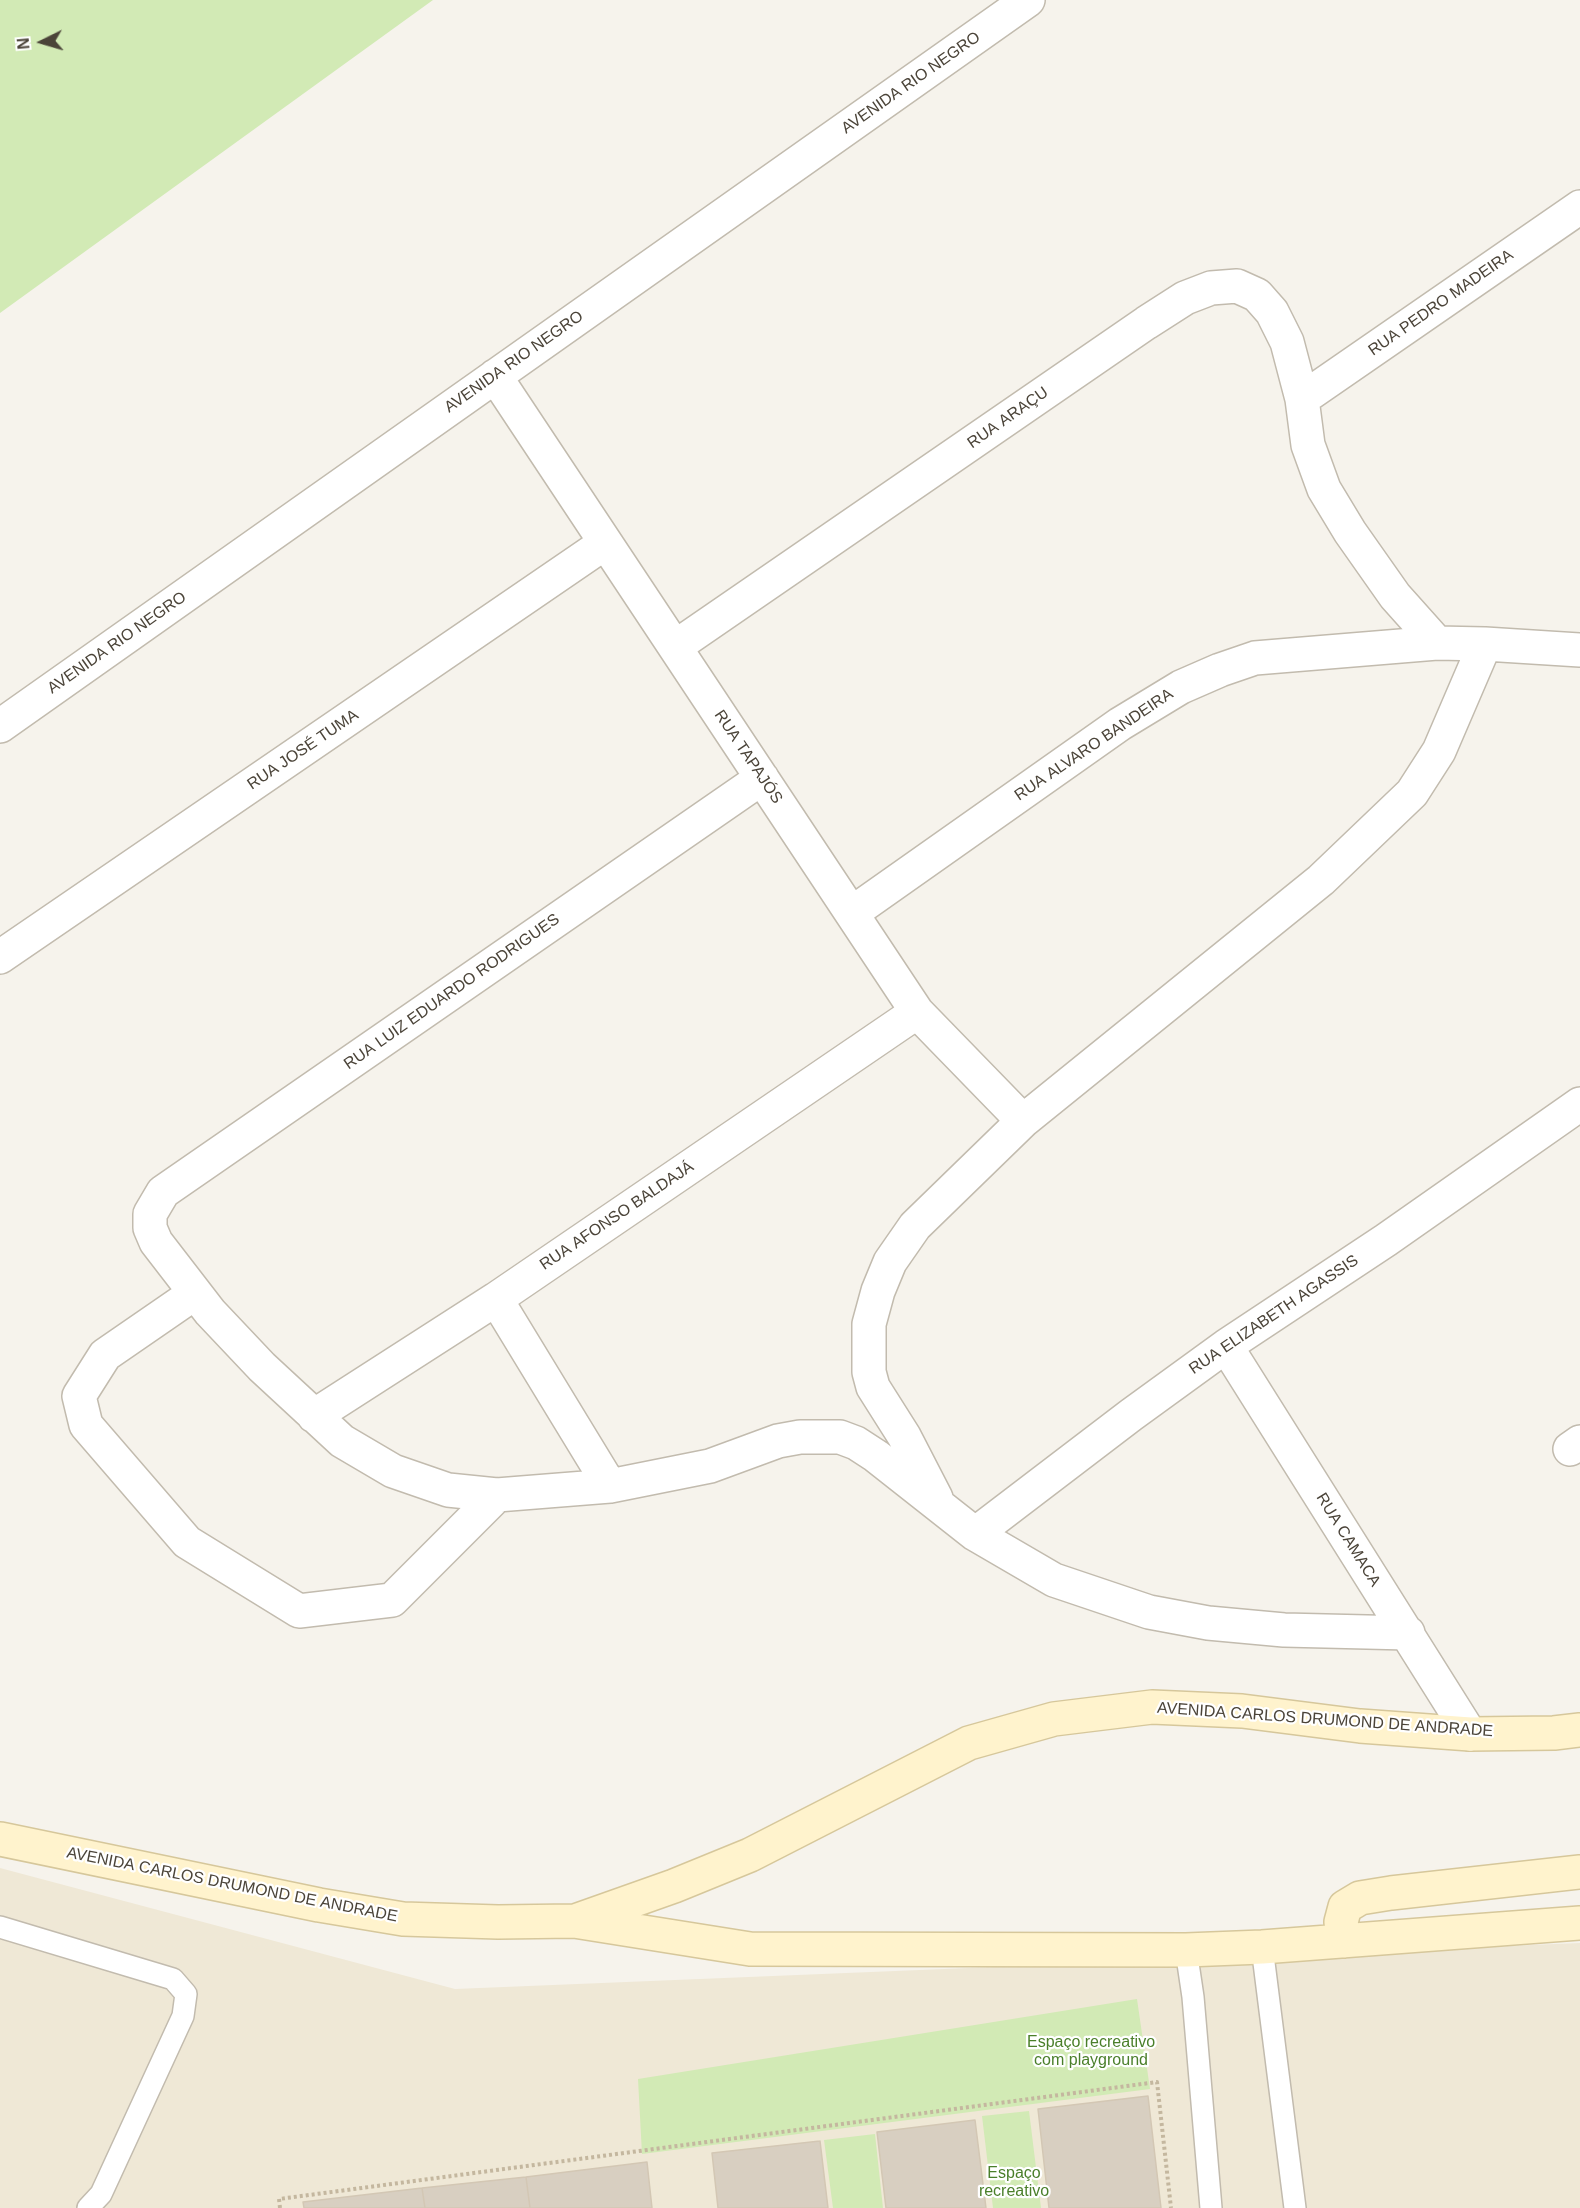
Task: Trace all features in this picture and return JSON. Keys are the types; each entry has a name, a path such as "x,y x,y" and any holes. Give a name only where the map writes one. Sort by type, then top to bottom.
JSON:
{"street":[{"name":"AVENIDA RIO NEGRO","path":"0,726 1028,0"},
{"name":"RUA PEDRO MADEIRA","path":"1302,399 1580,207"},
{"name":"RUA ARAÇU","path":"675,647 1146,323 1185,298 1211,288 1237,286 1257,295 1272,312 1287,342 1302,399 1308,445 1324,489 1350,532 1395,596 1437,643"},
{"name":"RUA TAPAJÓS","path":"495,376 917,1012 1023,1121"},
{"name":"RUA JOSÉ TUMA","path":"0,957 605,543"},
{"name":"RUA ALVARO BANDEIRA","path":"852,913 1120,724 1181,687 1220,670 1255,658 1437,643 1580,650"},
{"path":"940,1505 904,1436 873,1387 867,1355 868,1324 890,1263 915,1226 1023,1121 1321,880 1412,793 1439,751 1485,644"},
{"name":"RUA LUIZ EDUARDO RODRIGUES","path":"195,1293 156,1242 150,1228 150,1214 163,1192 762,778"},
{"name":"RUA AFONSO BALDAJÁ","path":"314,1416 496,1299 917,1012"},
{"name":"RUA ELIZABETH AGASSIS","path":"975,1534 1226,1346 1386,1240 1580,1104"},
{"path":"497,1495 392,1600 299,1611 187,1542 86,1425 79,1396 105,1355 195,1293 254,1359 342,1441 393,1471 448,1490 497,1495 610,1486 710,1466 778,1441 800,1437 840,1437 856,1443 876,1456 975,1534 1054,1580 1149,1612 1208,1623 1284,1630 1408,1633"},
{"path":"496,1299 610,1486"},
{"name":"RUA CAMACA","path":"1226,1346 1470,1734"},
{"name":"AVENIDA CARLOS DRUMOND DE ANDRADE","path":"574,1921 674,1886 750,1855 969,1743 1054,1719 1152,1707 1242,1711 1360,1726 1470,1734 1554,1733 1580,1730"},
{"name":"AVENIDA CARLOS DRUMOND DE ANDRADE","path":"0,1839 319,1905 403,1919 498,1922 574,1921 750,1949 1186,1950 1262,1947 1580,1923"},
{"path":"1344,1941 1341,1922 1345,1907 1360,1898 1580,1872"}],"lane":[{"path":"0,1926 173,1979 186,1994 183,2016 101,2194 88,2208"},
{"path":"1262,1947 1295,2208"},
{"path":"1186,1950 1193,1997 1212,2208"}],"path":[{"path":"280,2208 279,2199 1157,2082 1171,2208"}],"shaded area":[{"path":"0,1868 455,1989 1580,1943 1580,2208 0,2208"}],"green space":[{"path":"0,0 433,0 0,313"},
{"name":"Espaço recreativo com playground","path":"1137,1999 1150,2089 642,2154 638,2079"},
{"name":"Espaço recreativo","path":"1029,2111 1041,2208 993,2208 982,2116"},
{"path":"875,2134 883,2208 833,2208 824,2140"}],"building":[{"path":"1148,2096 1161,2208 1049,2208 1038,2109"},
{"path":"975,2120 986,2208 886,2208 877,2132"},
{"path":"820,2141 828,2208 718,2208 712,2153"},
{"path":"647,2162 652,2208 530,2208 526,2177"},
{"path":"526,2177 530,2208 425,2208 422,2188"},
{"path":"422,2188 425,2208 304,2208 303,2202"}]}
